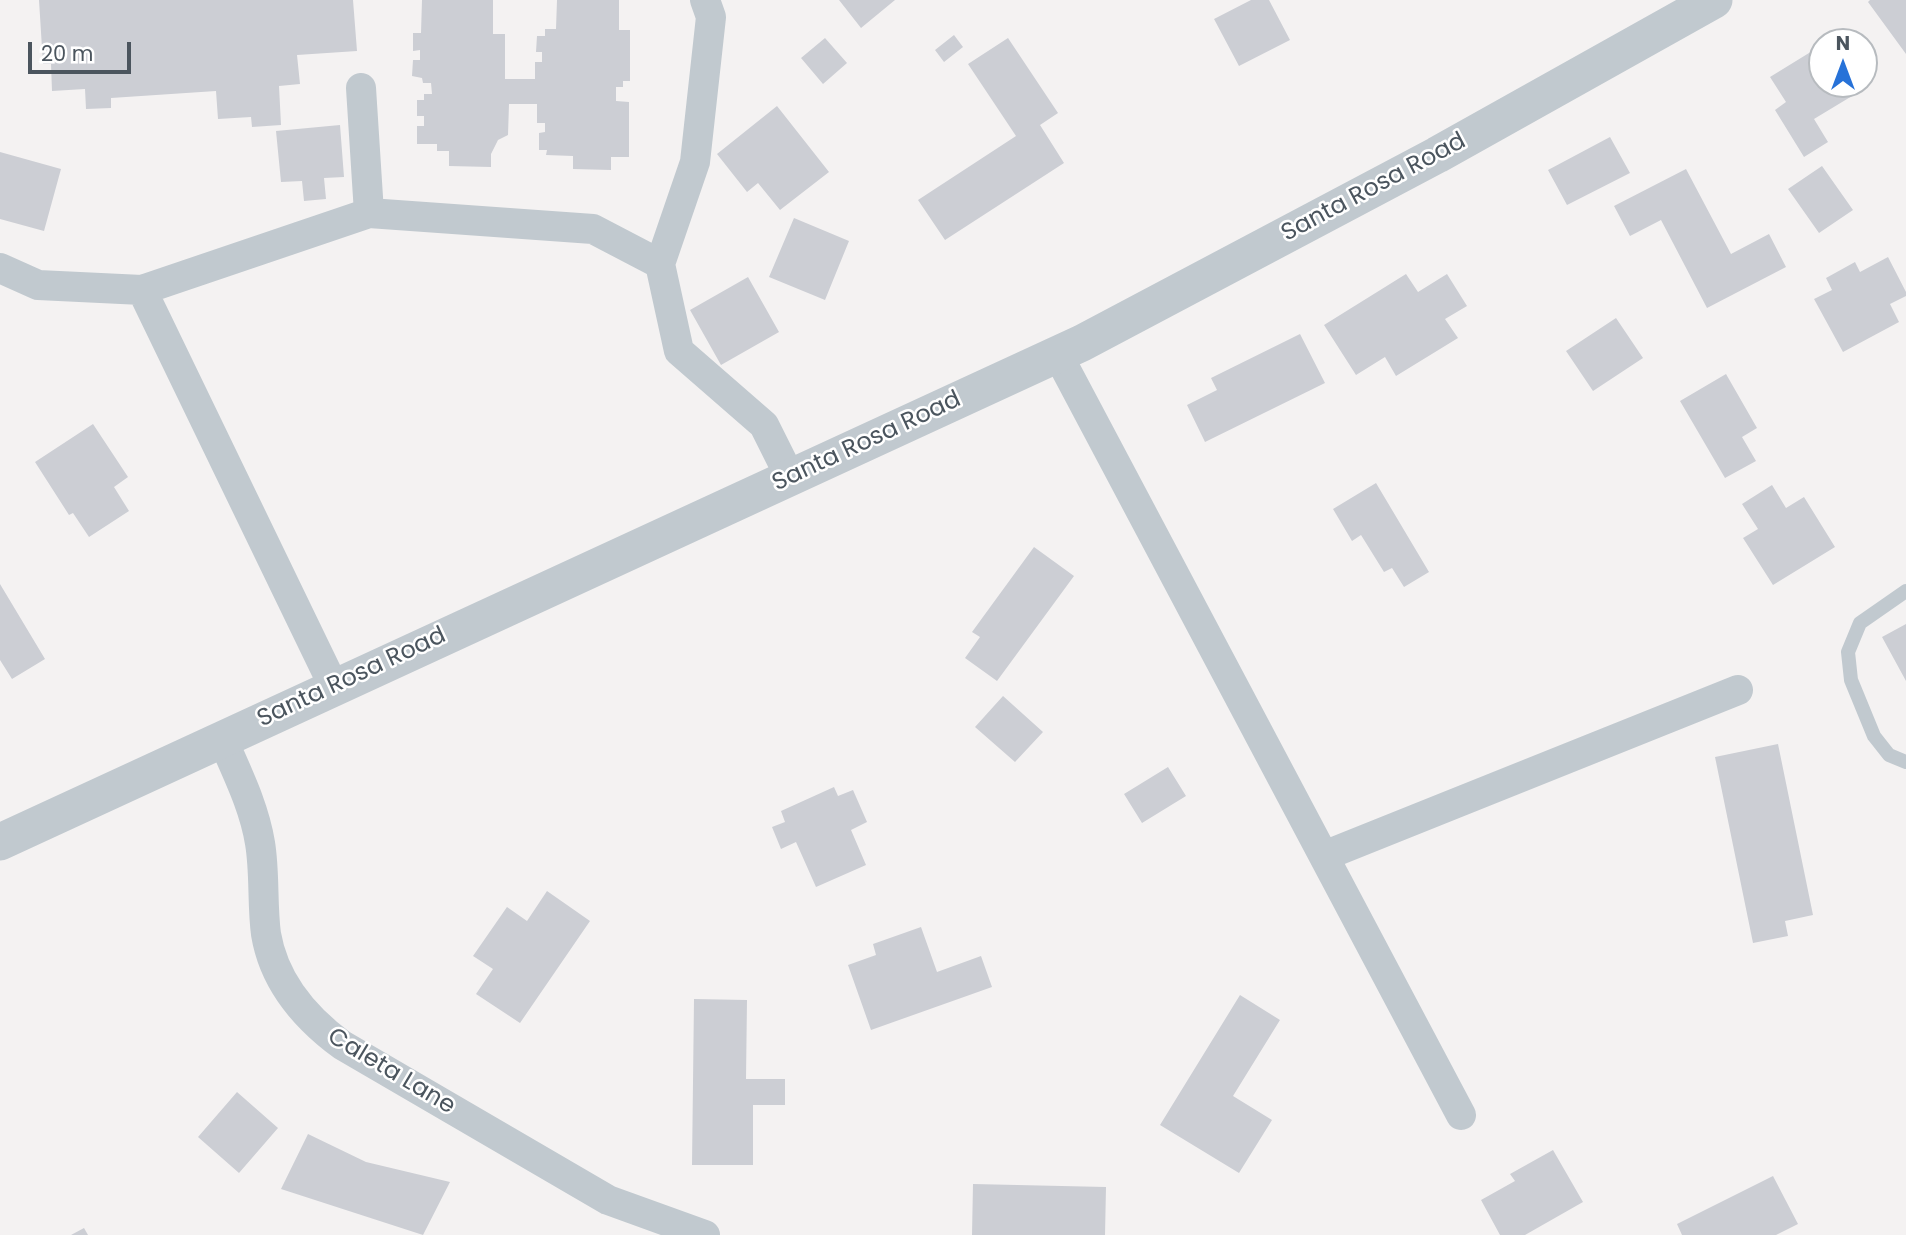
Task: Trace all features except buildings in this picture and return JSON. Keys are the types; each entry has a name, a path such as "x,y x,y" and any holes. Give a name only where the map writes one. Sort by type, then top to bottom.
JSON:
{"street":[{"path":"705,0 710,17 695,162 660,264 678,351 764,425 790,477"},
{"name":"Santa Rosa Road","path":"0,842 1058,355 1437,155 1714,0"},
{"path":"360,88 369,213"},
{"path":"0,268 38,285 142,290 369,213 593,229 660,264"},
{"path":"142,290 334,687"},
{"path":"1058,355 1461,1115"},
{"path":"1324,856 1738,690"},
{"name":"Caleta Lane","path":"222,738 253,809 261,846 266,935 277,971 292,998 317,1027 342,1045 608,1200 705,1235"}],"lane":[{"path":"1906,591 1860,624 1848,652 1851,680 1874,736 1889,755 1906,762"}]}
